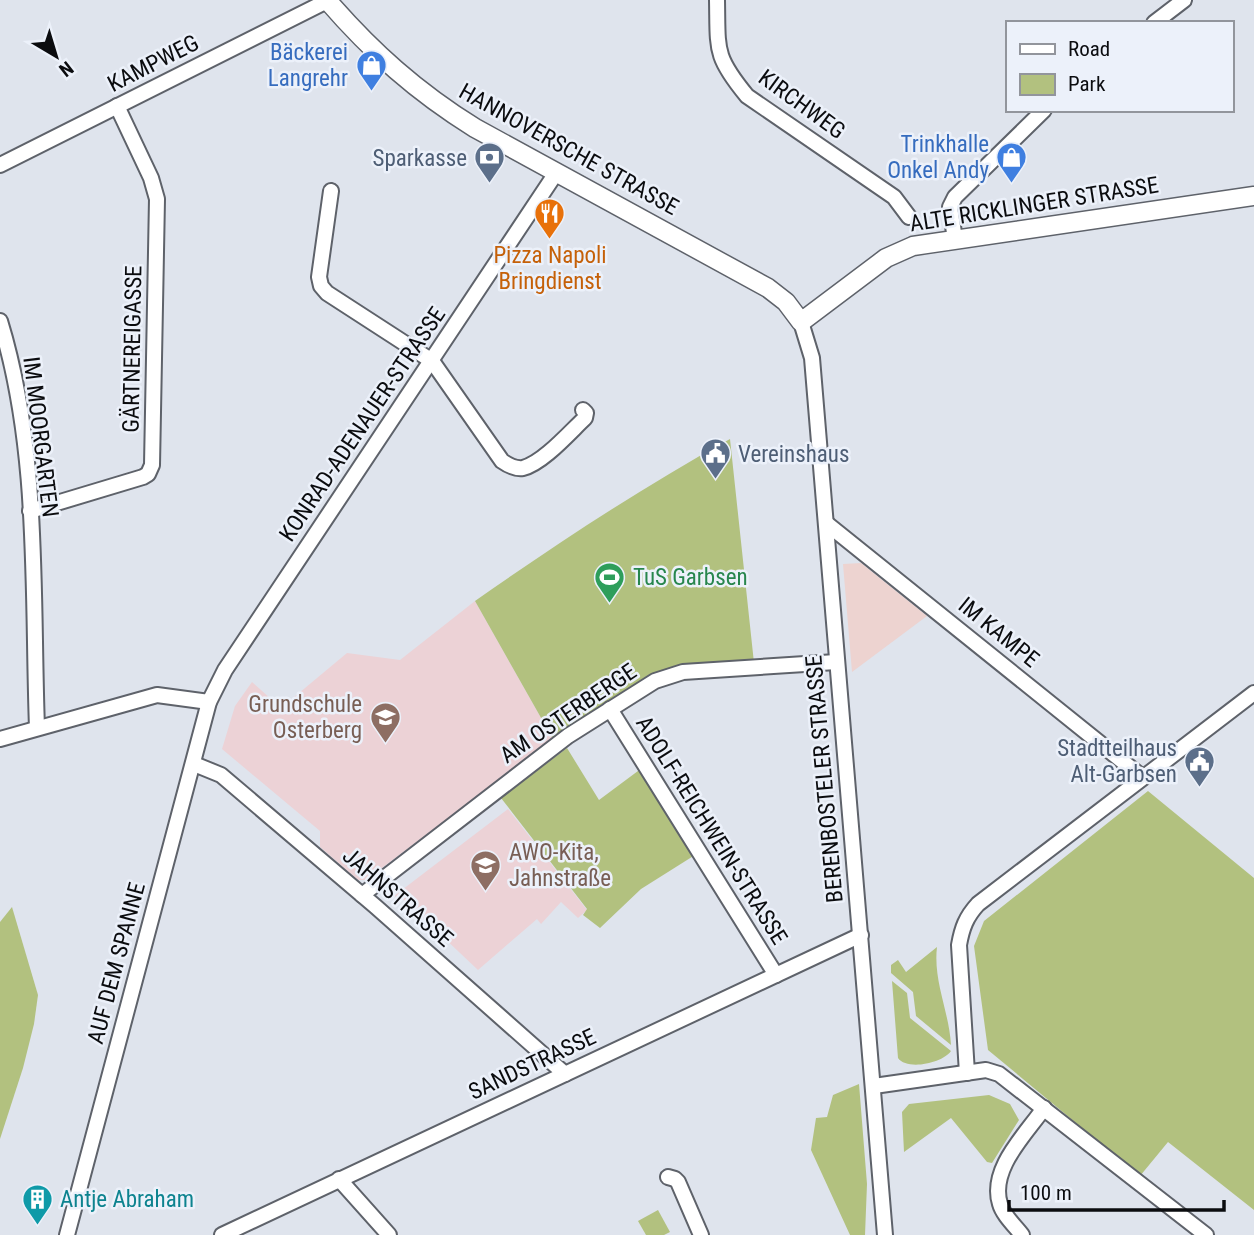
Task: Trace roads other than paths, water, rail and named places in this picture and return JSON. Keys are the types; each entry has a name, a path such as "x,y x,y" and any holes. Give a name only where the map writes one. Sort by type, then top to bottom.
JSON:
{"main road":[{"name":"HANNOVERSCHE STRASSE","path":"328,0 368,45 417,90 475,128 768,288 786,302 801,322"},
{"name":"ALTE RICKLINGER STRASSE","path":"801,322 898,251 913,246 1254,196"}],"street":[{"name":"KAMPWEG","path":"0,165 328,0"},
{"name":"KIRCHWEG","path":"717,0 720,57 729,74 747,96 894,197 909,217"},
{"path":"1157,21 1184,0"},
{"name":"GÄRTNEREIGASSE","path":"30,511 143,477 148,474 152,465 157,199 151,178 117,106"},
{"path":"955,239 950,207 955,197 1042,112"},
{"name":"KONRAD-ADENAUER-STRASSE","path":"209,702 225,670 556,173"},
{"path":"331,191 319,277 321,286 327,293 432,361 502,461 509,466 524,467 532,464 585,418 586,413 583,410"},
{"name":"IM MOORGARTEN","path":"0,321 19,411 30,511 37,728"},
{"name":"BERENBOSTELER STRASSE","path":"801,322 811,349 885,1235"},
{"name":"IM KAMPE","path":"826,523 1142,778"},
{"name":"AM OSTERBERGE","path":"362,895 568,736 640,688 673,674 836,662"},
{"path":"968,1073 959,945 963,925 969,914 978,904 1254,693"},
{"path":"0,739 157,695 209,702"},
{"name":"AUF DEM SPANNE","path":"67,1235 209,702"},
{"name":"ADOLF-REICHWEIN-STRASSE","path":"610,709 776,975"},
{"name":"JAHNSTRASSE","path":"194,764 221,775 565,1074"},
{"name":"SANDSTRASSE","path":"222,1235 861,935"},
{"path":"874,1086 986,1070 999,1074 1206,1235"},
{"path":"1022,1235 1000,1206 997,1185 1005,1164 1044,1108"},
{"path":"668,1177 678,1182 701,1235"},
{"path":"338,1179 389,1235"}],"place":[{"name":"Bäckerei Langrehr","path":"371,92"},
{"name":"Trinkhalle Onkel Andy","path":"1012,184"},
{"name":"Sparkasse","path":"490,185"},
{"name":"Pizza Napoli Bringdienst","path":"550,241"},
{"name":"Vereinshaus","path":"715,481"},
{"name":"TuS Garbsen","path":"610,604"},
{"name":"Grundschule Osterberg","path":"385,744"},
{"name":"Stadtteilhaus Alt-Garbsen","path":"1200,788"},
{"name":"AWO-Kita, Jahnstraße","path":"486,892"},
{"name":"Antje Abraham","path":"37,1226"}]}
